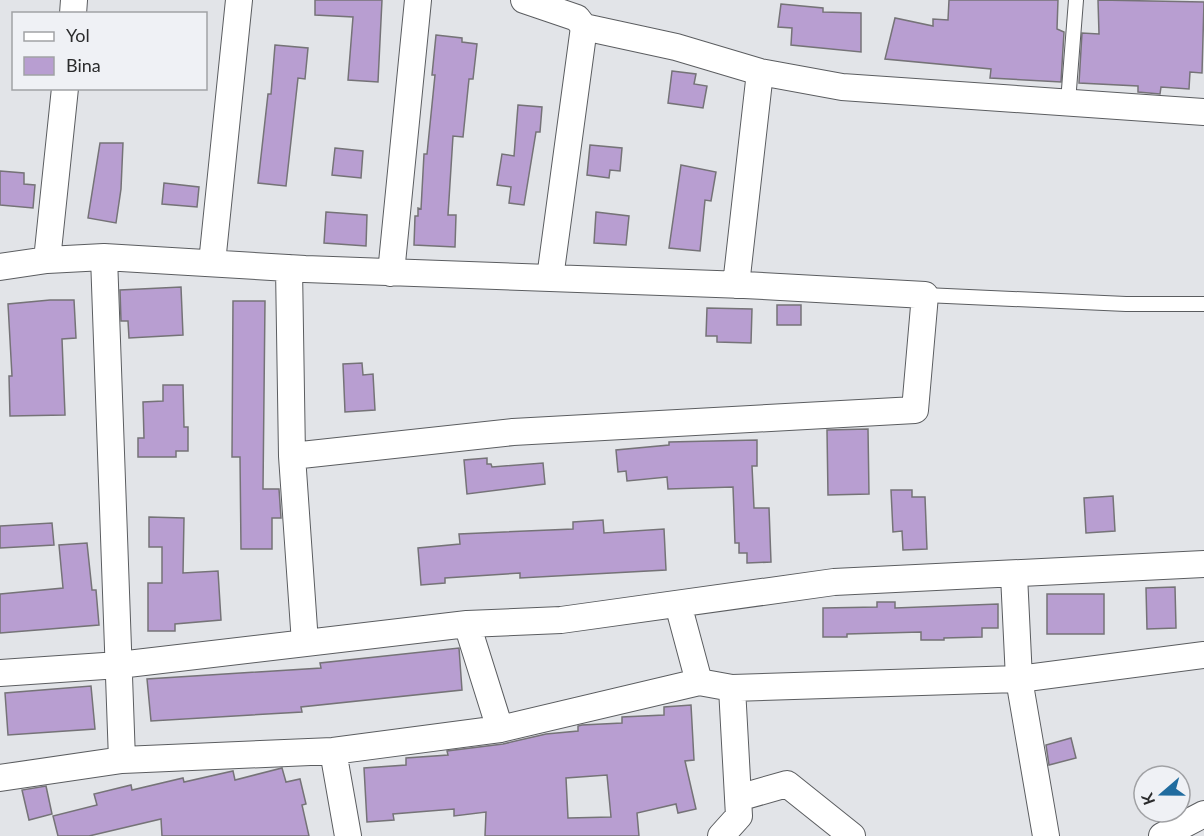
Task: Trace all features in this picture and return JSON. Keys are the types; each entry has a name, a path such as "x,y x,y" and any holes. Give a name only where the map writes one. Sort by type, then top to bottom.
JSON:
{"street":[{"path":"213,263 239,0"},
{"path":"390,273 418,0"},
{"path":"524,0 582,15 676,47 760,72 842,87 1204,112"},
{"path":"550,278 582,15"},
{"path":"736,285 760,72"},
{"path":"47,260 65,90"},
{"path":"104,256 122,760"},
{"path":"0,267 47,260 104,256 390,273 736,285 925,295 915,410 513,432 292,456"},
{"path":"289,268 292,456 305,643"},
{"path":"0,673 119,666 467,624 561,620 834,582 1204,564"},
{"path":"1014,575 1019,679 1046,836"},
{"path":"678,604 699,682"},
{"path":"467,624 500,729"},
{"path":"0,778 122,760 333,751 500,729 699,682 732,688 1019,679 1204,655"},
{"path":"721,836 739,816 732,688"},
{"path":"333,751 348,836"},
{"path":"738,798 787,784 852,836"},
{"path":"1162,836 1204,814"}],"lane":[{"path":"1068,102 1076,0"},
{"path":"925,295 1126,304 1204,304"}],"building":[{"path":"315,0 382,0 378,82 348,80 353,17 315,15"},
{"path":"949,0 1058,0 1057,29 1064,32 1061,82 990,78 991,69 885,59 895,18 933,26 933,19 948,20"},
{"path":"1098,0 1204,2 1202,73 1190,72 1189,89 1161,87 1160,94 1138,92 1138,86 1079,83 1082,33 1099,34"},
{"path":"781,4 823,8 823,12 861,13 861,52 791,45 792,28 778,27"},
{"path":"436,35 462,38 462,42 477,44 473,79 469,79 463,137 453,136 448,215 456,215 455,247 414,245 415,216 418,216 418,208 421,209 424,154 427,154 435,75 432,75"},
{"path":"275,45 308,48 305,79 298,78 286,186 258,183 268,94 271,94"},
{"path":"672,71 696,74 694,84 707,86 703,108 668,103"},
{"path":"518,105 542,107 540,132 536,132 524,205 509,203 511,187 497,185 502,154 514,156"},
{"path":"100,143 123,143 121,189 116,223 88,218"},
{"path":"590,145 622,148 620,171 610,170 609,178 587,175"},
{"path":"335,148 363,151 361,178 332,175"},
{"path":"681,165 716,172 711,201 705,200 700,251 669,248"},
{"path":"0,171 24,173 24,184 35,185 33,208 0,205"},
{"path":"164,183 199,187 197,207 162,204"},
{"path":"326,212 367,215 366,246 324,243"},
{"path":"596,212 629,216 626,245 594,243"},
{"path":"181,287 183,335 129,338 128,321 121,321 120,290"},
{"path":"74,300 76,338 62,339 65,415 10,416 9,376 12,376 8,304"},
{"path":"233,301 265,301 263,489 279,489 281,518 272,518 272,549 241,549 240,457 232,457"},
{"path":"777,305 801,305 801,325 777,325"},
{"path":"707,308 752,309 751,343 717,342 717,336 706,336"},
{"path":"362,363 363,375 373,374 375,410 345,412 343,364"},
{"path":"163,385 183,385 184,427 188,427 188,451 176,451 176,457 138,457 138,438 144,438 143,402 163,401"},
{"path":"868,429 869,494 828,495 827,430"},
{"path":"757,440 757,466 752,466 754,508 769,508 771,562 747,563 747,553 739,553 739,543 735,543 733,487 668,489 667,477 627,481 626,471 618,472 616,450 669,445 669,442"},
{"path":"487,458 487,464 491,464 492,467 543,463 545,484 467,494 464,460"},
{"path":"891,490 912,490 912,497 925,497 927,549 903,550 902,531 893,532"},
{"path":"1113,496 1115,531 1086,533 1084,498"},
{"path":"149,517 184,518 183,573 218,571 221,620 175,624 175,631 148,631 148,583 162,583 162,547 149,547"},
{"path":"603,520 604,533 664,529 666,570 520,578 520,573 445,578 445,583 421,585 418,548 460,544 459,534 573,529 573,522"},
{"path":"52,523 54,545 0,548 0,526"},
{"path":"87,543 92,590 96,590 99,625 0,633 0,594 63,588 59,545"},
{"path":"1175,587 1176,628 1147,629 1146,588"},
{"path":"1047,594 1104,594 1104,634 1047,634"},
{"path":"877,602 895,602 895,608 998,604 998,628 982,628 982,637 944,638 944,640 921,640 921,632 823,637 823,608 877,607"},
{"path":"459,648 462,690 301,707 302,712 151,721 147,679 321,668 320,663"},
{"path":"91,686 95,729 8,735 5,693"},
{"path":"691,705 694,760 685,761 696,809 678,813 676,804 637,813 639,836 485,836 486,812 454,816 454,809 393,814 394,820 367,822 364,768 406,765 406,758 448,755 447,751 503,744 546,734 578,731 578,726 582,725 622,723 622,717 664,715 664,707","holes":["607,775 611,817 568,818 566,778"]},
{"path":"1071,738 1076,758 1049,765 1046,745"},
{"path":"282,768 286,782 300,779 306,804 302,805 309,836 162,836 161,819 89,836 58,836 53,816 97,805 94,794 131,785 132,790 183,778 184,782 233,771 235,780"},
{"path":"46,786 52,814 29,820 22,790"}]}
